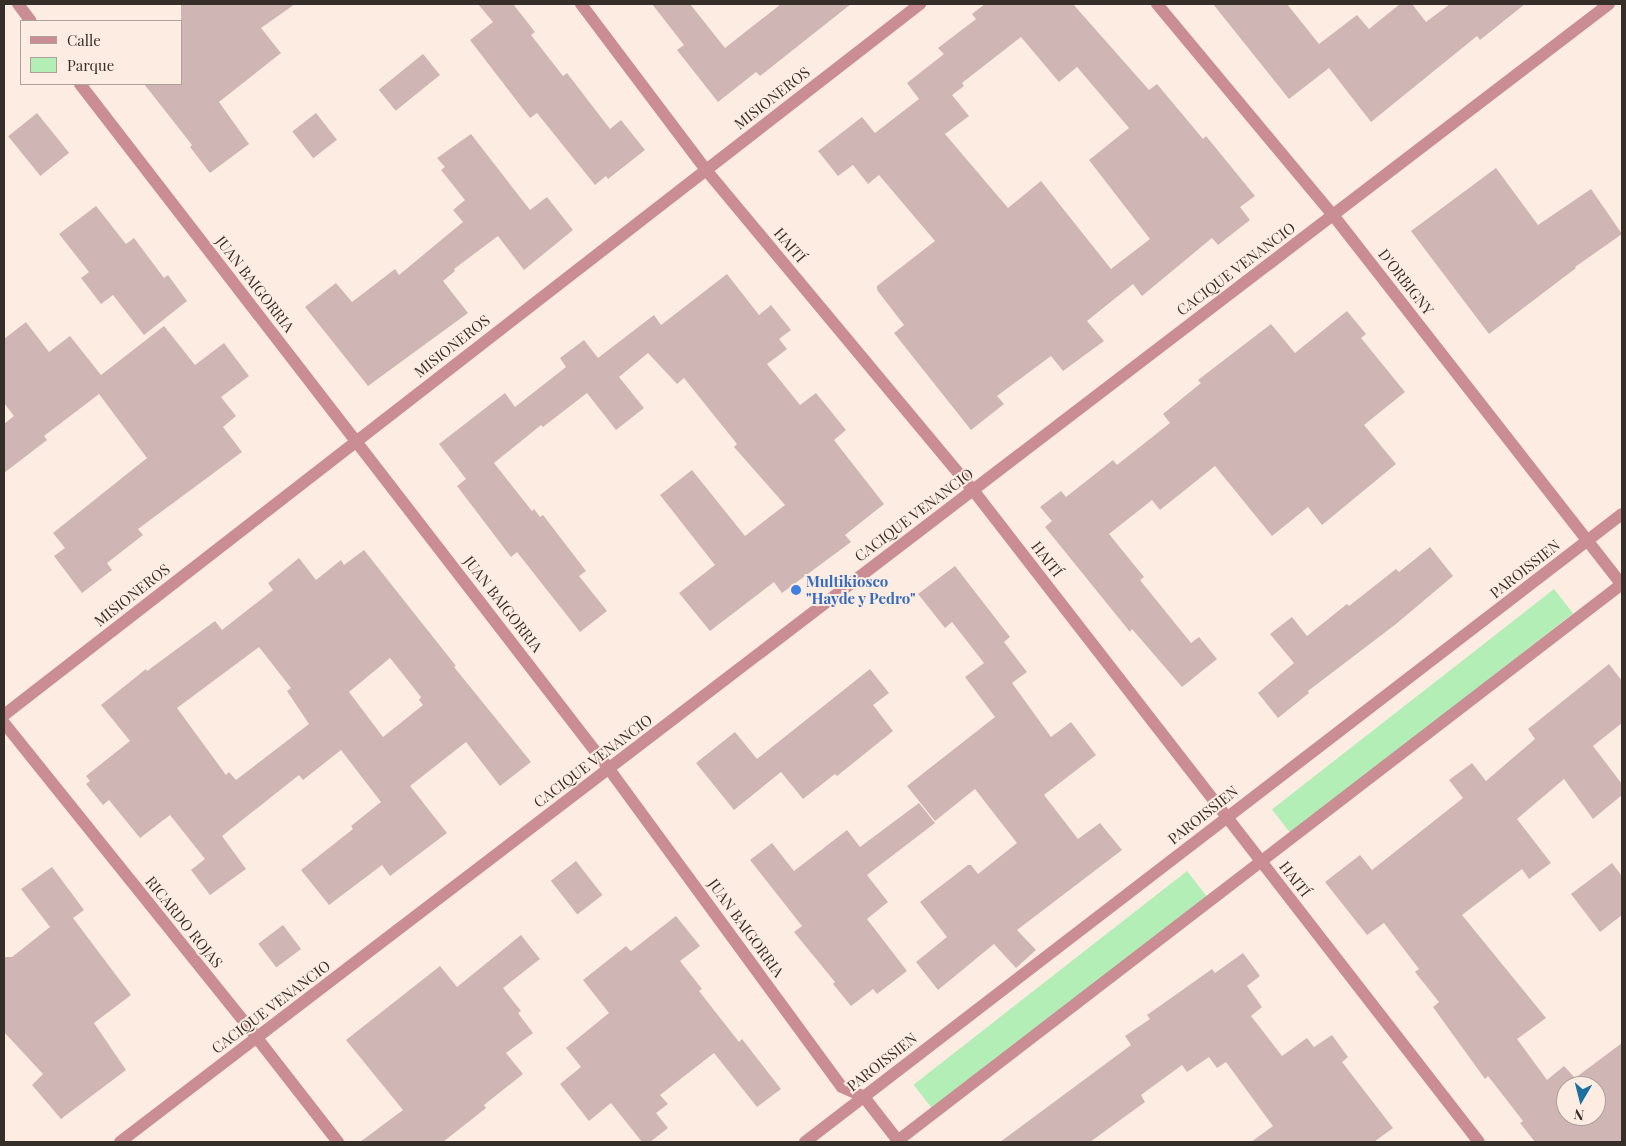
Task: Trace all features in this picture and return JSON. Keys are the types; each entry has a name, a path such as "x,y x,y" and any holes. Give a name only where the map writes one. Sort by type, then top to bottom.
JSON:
{"street":[{"path":"18,4 30,20"},
{"name":"HAITÍ","path":"581,4 706,170 973,490 1479,1142"},
{"name":"MISIONEROS","path":"4,715 920,4"},
{"name":"D'ORBIGNY","path":"1157,4 1333,215 1622,584"},
{"name":"CACIQUE VENANCIO","path":"120,1142 1609,4"},
{"name":"JUAN BAIGORRIA","path":"81,85 609,769 842,1087 864,1097 898,1142"},
{"name":"PAROISSIEN","path":"804,1142 1622,514"},
{"path":"898,1142 1622,584"},
{"name":"RICARDO ROJAS","path":"4,723 338,1142"}],"green space":[{"path":"1554,589 1573,613 1291,834 1272,809"},
{"path":"1187,871 1207,897 934,1111 914,1085"}],"building":[{"path":"181,4 295,4 261,28 281,53 219,102 249,144 210,173 190,147 192,145 145,85 182,85"},
{"path":"478,4 513,4 535,32 531,35 563,76 567,73 610,129 621,120 645,150 608,179 606,176 595,185 537,113 530,118 470,40 493,22"},
{"path":"652,4 690,4 725,48 781,4 851,4 760,76 756,72 718,102 677,50 684,45"},
{"path":"985,4 1073,4 1149,90 1157,84 1203,139 1206,136 1255,196 1240,207 1250,220 1218,245 1212,238 1142,296 1133,284 1087,321 1104,341 1063,371 1051,356 997,396 1004,404 971,430 894,333 904,325 877,290 877,286 935,241 879,175 868,184 853,165 838,176 818,151 862,117 875,133 919,99 907,83 944,54 938,48 976,19 972,14","holes":["1021,37 1059,82 1077,67 1129,128 1089,160 1150,239 1111,269 1041,181 1008,208 945,134 969,116 952,95 964,86 962,83"]},
{"path":"1213,4 1287,4 1319,44 1357,15 1369,29 1400,4 1412,4 1426,22 1450,4 1525,4 1480,40 1477,36 1371,122 1329,68 1289,99"},
{"path":"423,54 440,75 396,111 379,90"},
{"path":"37,113 69,153 40,176 8,136"},
{"path":"316,113 337,140 313,158 292,131"},
{"path":"471,134 530,210 547,197 573,230 524,270 498,236 454,269 455,271 443,281 468,313 368,386 305,307 336,283 352,302 395,269 399,275 463,222 453,210 465,200 441,170 445,167 437,158"},
{"path":"1496,168 1538,225 1591,189 1622,234 1575,267 1489,334 1411,231"},
{"path":"96,206 126,244 134,238 164,278 168,275 187,301 144,335 113,295 101,304 81,278 89,272 59,234"},
{"path":"727,274 759,315 771,305 791,330 779,339 787,349 767,364 800,405 816,393 846,430 834,440 884,504 845,535 851,542 782,593 774,582 710,631 679,593 715,565 660,495 692,470 745,536 785,505 734,447 737,444 684,378 677,384 648,353 619,377 644,408 616,430 587,393 543,427 541,425 494,463 532,511 534,509 540,517 543,515 586,571 579,576 607,611 580,632 517,552 511,557 457,486 466,479 439,444 505,393 515,407 566,367 560,358 584,340 598,358 654,315 661,325"},
{"path":"1347,311 1366,334 1361,338 1405,392 1364,425 1396,464 1322,525 1308,507 1272,536 1215,466 1160,510 1152,500 1109,534 1144,577 1140,580 1191,643 1199,637 1217,659 1182,687 1132,629 1130,632 1045,527 1052,521 1040,507 1061,491 1066,497 1113,460 1117,465 1170,423 1163,414 1201,383 1198,380 1271,324 1295,353"},
{"path":"26,322 49,352 70,336 101,375 164,326 195,365 224,343 249,376 221,397 236,416 223,427 242,452 138,529 143,535 107,563 112,570 82,593 54,556 65,548 53,533 147,458 99,394 44,436 47,440 4,473 4,424 14,416 4,403 4,339"},
{"path":"1430,547 1453,576 1396,624 1308,691 1309,693 1278,718 1258,693 1294,663 1270,634 1292,617 1307,636 1347,604 1349,606 1396,569 1399,572"},
{"path":"364,550 456,666 454,667 531,762 500,786 466,742 410,786 447,833 390,876 382,865 329,905 301,870 353,829 351,826 381,802 341,750 303,780 299,775 222,836 246,869 210,895 191,870 205,859 170,815 140,838 109,800 103,805 86,784 90,781 86,776 130,741 101,705 146,669 147,671 215,621 222,630 273,590 268,583 299,558 316,580 341,560 344,565","holes":["259,647 291,688 287,691 309,724 236,780 229,772 226,775 177,708","390,658 421,697 419,700 423,705 383,737 349,692"]},
{"path":"955,566 1010,637 1004,642 1027,672 1012,683 1051,737 1071,722 1096,755 1044,795 1078,839 1100,823 1122,850 1017,930 1036,950 1016,968 994,944 938,990 916,962 947,937 920,902 968,865 971,865 978,874 1017,843 975,789 935,821 907,786 995,717 965,677 984,663 952,622 945,628 918,594"},
{"path":"1609,664 1622,681 1622,723 1593,746 1622,784 1622,795 1593,819 1564,779 1517,819 1551,863 1529,879 1522,869 1462,915 1546,1018 1517,1039 1547,1080 1564,1066 1573,1076 1556,1076 1556,1126 1606,1126 1606,1076 1578,1076 1622,1043 1622,1142 1535,1142 1520,1123 1523,1121 1488,1076 1485,1079 1433,1007 1439,1002 1415,972 1419,969 1384,923 1367,935 1325,882 1360,855 1372,870 1463,798 1449,780 1472,763 1486,781 1535,739 1528,729"},
{"path":"870,669 889,693 873,705 893,731 837,776 835,774 803,799 781,772 734,810 696,763 735,732 757,759"},
{"path":"919,803 935,823 867,875 888,902 867,919 907,971 877,994 873,989 851,1006 833,984 835,982 794,932 802,926 750,860 772,843 794,871 847,830 860,847"},
{"path":"576,861 602,895 577,915 551,881"},
{"path":"1612,863 1622,876 1622,915 1600,932 1571,894"},
{"path":"52,867 84,910 73,918 131,995 94,1023 126,1070 61,1119 32,1085 43,1074 4,1032 4,957 12,957 50,927 21,889"},
{"path":"676,916 700,946 680,961 702,989 699,991 739,1042 742,1039 781,1089 757,1107 714,1053 660,1095 668,1104 656,1113 668,1128 650,1142 642,1142 611,1103 589,1121 560,1084 581,1067 566,1048 609,1013 583,980 626,946 631,951"},
{"path":"283,925 301,949 276,968 258,944"},
{"path":"521,935 540,959 503,988 521,1011 518,1013 533,1033 506,1053 523,1074 484,1105 486,1108 443,1142 360,1142 403,1110 346,1040 440,966 457,987"},
{"path":"1243,953 1260,976 1247,986 1262,1007 1251,1016 1282,1056 1307,1038 1314,1047 1332,1035 1348,1057 1342,1062 1393,1128 1374,1142 1251,1142 1273,1126 1226,1062 1217,1068 1209,1057 1187,1072 1182,1065 1141,1095 1145,1102 1090,1142 1000,1142 1131,1045 1125,1036 1150,1019 1147,1015 1212,969 1215,973"}],"place":[{"name":"Multikiosco \"Hayde y Pedro\"","path":"796,590"}]}
